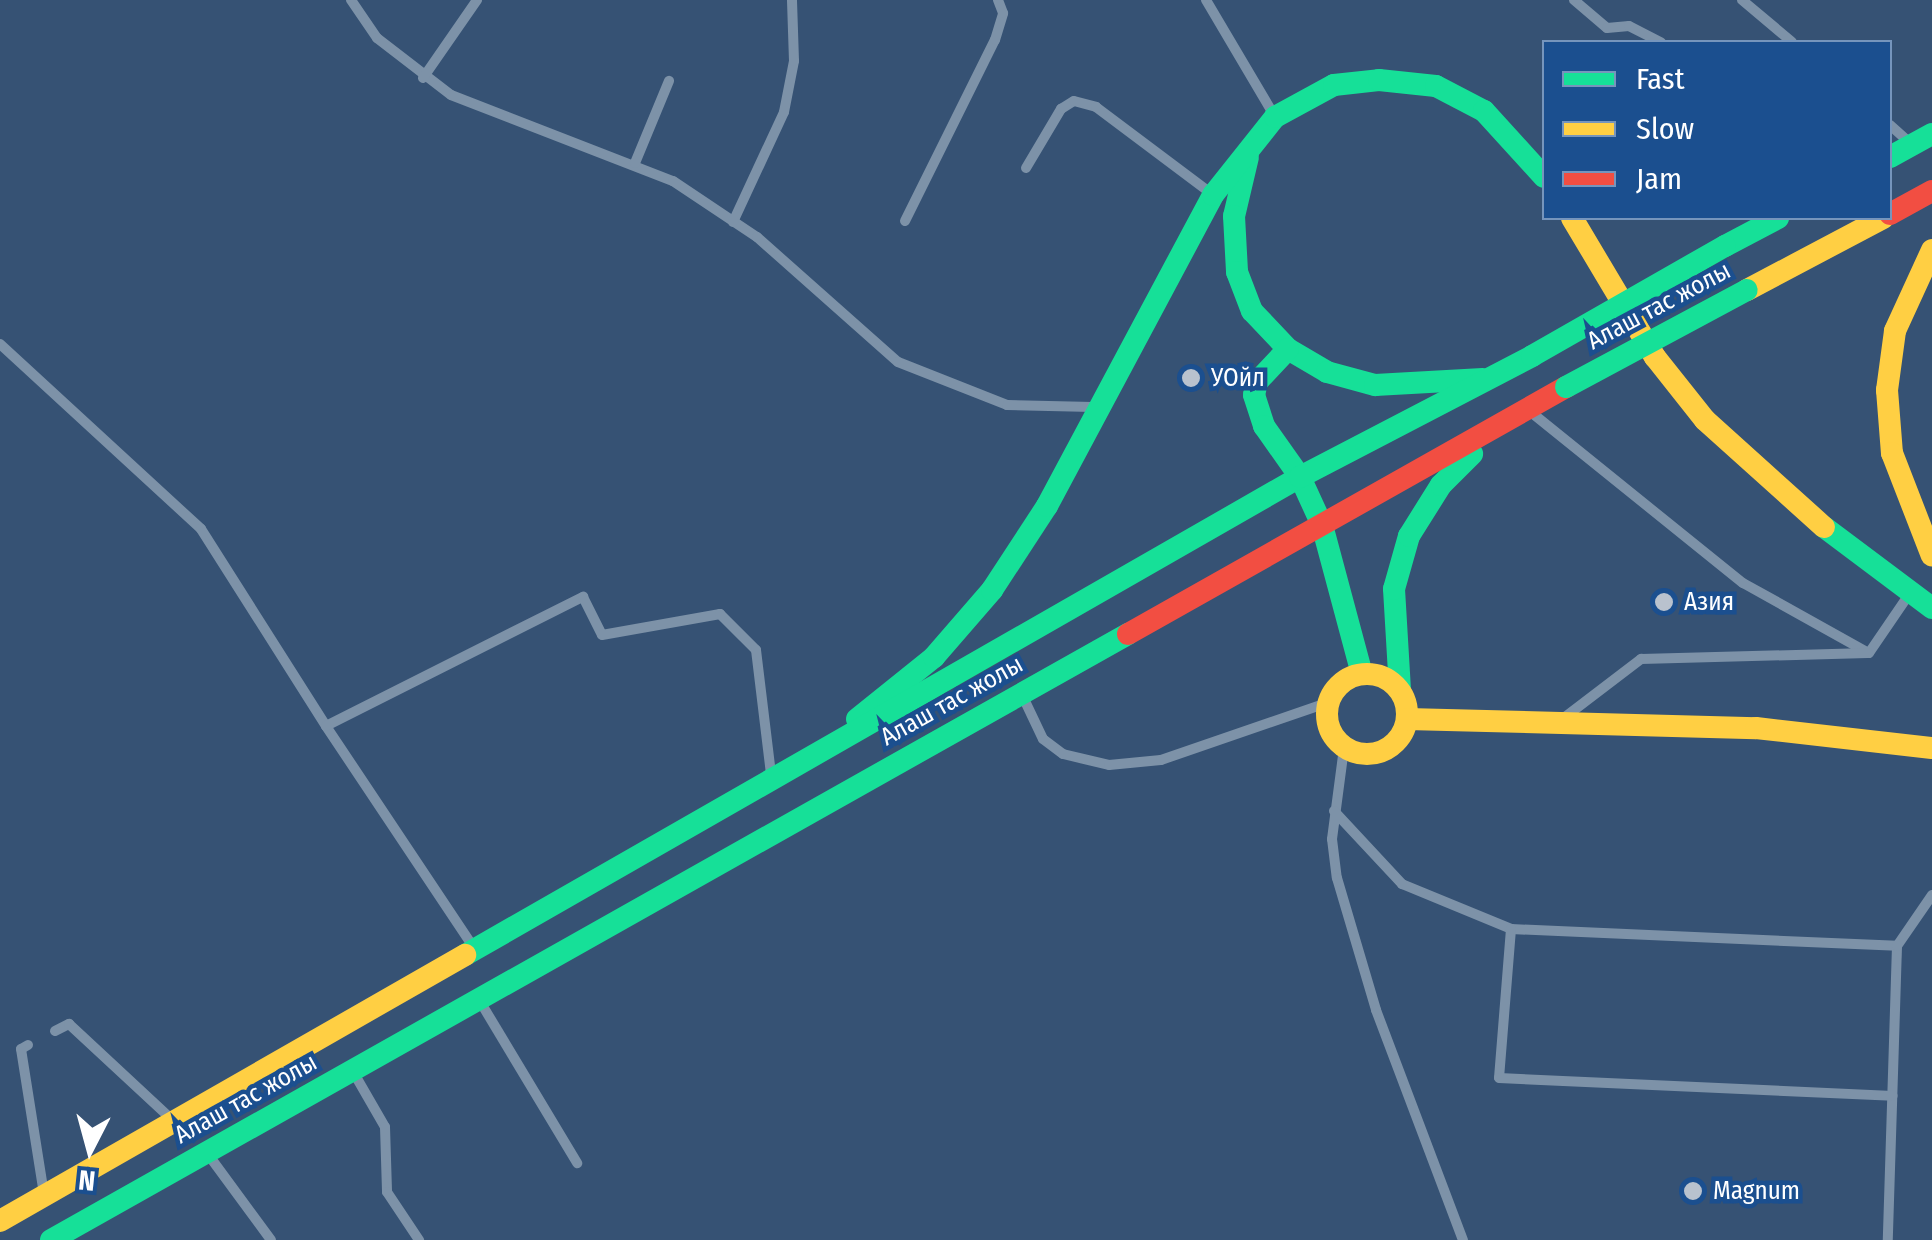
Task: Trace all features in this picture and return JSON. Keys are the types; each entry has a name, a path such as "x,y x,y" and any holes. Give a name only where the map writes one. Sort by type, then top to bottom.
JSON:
{"main road":[{"path":"780,779 934,657 992,590 1047,506 1213,195 1249,154 1275,116 1334,85 1379,80 1436,86 1484,110 1542,175"},
{"path":"1892,156 1922,140"},
{"path":"1249,154 1234,216 1237,272 1252,311 1288,349 1326,372 1376,385 1484,378"},
{"path":"1892,213 1932,191"},
{"path":"1573,220 1656,357 1705,420 1801,510 1932,608"},
{"name":"Алаш тас жолы","path":"0,1220 780,779 1300,477 1532,356 1774,220"},
{"name":"Алаш тас жолы","path":"51,1240 1566,387 1878,220"},
{"path":"1932,250 1895,331 1887,390 1892,453 1932,556"},
{"path":"1288,349 1257,382 1254,395 1264,426 1300,477 1322,525 1362,674"},
{"path":"1400,690 1383,677 1362,674 1340,683 1328,703 1328,728 1344,748 1384,751 1407,719 1400,690 1394,589 1410,536 1441,485 1503,424"},
{"path":"1407,719 1756,728 1932,748"},
{"path":"1902,742 1932,723"}],"lane":[{"path":"351,0 377,38 422,78 488,112 635,162 733,222 898,362 1007,405 1099,407"},
{"path":"422,78 477,0"},
{"path":"733,222 784,112 794,61 792,0"},
{"path":"905,221 995,40 1003,13 998,0"},
{"path":"1206,0 1275,116"},
{"path":"1574,0 1606,28 1629,26 1657,40"},
{"path":"1742,0 1790,40"},
{"path":"635,162 669,82"},
{"path":"1026,168 1060,109 1074,102 1096,107 1213,195"},
{"path":"1892,126 1922,140"},
{"path":"0,344 201,529 326,726 476,950"},
{"path":"1527,410 1743,583 1869,653"},
{"path":"1869,653 1910,592"},
{"path":"326,726 582,598 602,635 720,614 756,650 780,779"},
{"path":"1555,725 1641,659 1869,653"},
{"path":"1022,694 1043,739 1063,754 1109,765 1161,760 1328,703"},
{"path":"1344,748 1334,811 1337,878 1462,1240"},
{"path":"1334,811 1402,884 1510,929 1897,946"},
{"path":"1888,1240 1897,946 1932,895"},
{"path":"1510,929 1499,1078 1893,1096"},
{"path":"478,998 578,1163"},
{"path":"55,1031 69,1024 174,1122"},
{"path":"28,1045 21,1049 45,1196"},
{"path":"352,1070 385,1127 387,1192 420,1240"},
{"path":"207,1152 271,1240"}],"traffic: fast":[{"path":"857,719 934,657 992,590 1047,506 1213,195 1275,117 1334,85 1379,80 1436,86 1484,111 1542,175"},
{"path":"1892,156 1932,134"},
{"path":"1248,157 1234,216 1237,272 1252,311 1288,349 1327,372 1375,385 1483,379"},
{"path":"1725,246 1774,220"},
{"path":"1532,356 1725,246"},
{"path":"1566,387 1747,290"},
{"path":"1288,349 1257,382 1254,395 1264,426 1300,477 1322,525 1362,674"},
{"path":"465,955 1300,477 1532,356"},
{"path":"1400,690 1394,589 1409,536 1441,485 1472,454"},
{"path":"1824,527 1932,608"},
{"path":"51,1240 1128,634"}],"traffic: slow":[{"path":"1573,220 1655,357 1705,420 1824,527"},
{"path":"1747,290 1879,220"},
{"path":"1932,250 1895,331 1887,390 1892,453 1932,556"},
{"path":"1359,674 1375,674 1396,685 1407,714 1396,743 1375,754 1359,754 1345,748 1333,736 1327,722 1327,706 1333,692 1345,680 1359,674"},
{"path":"1407,719 1756,728 1932,748"},
{"path":"0,1221 465,955"}],"traffic: jam":[{"path":"1892,213 1932,191"},
{"path":"1128,634 1566,387"}],"place":[{"name":"УОйл","path":"1191,378"},
{"name":"Азия","path":"1664,602"},
{"name":"Magnum","path":"1693,1191"}]}
